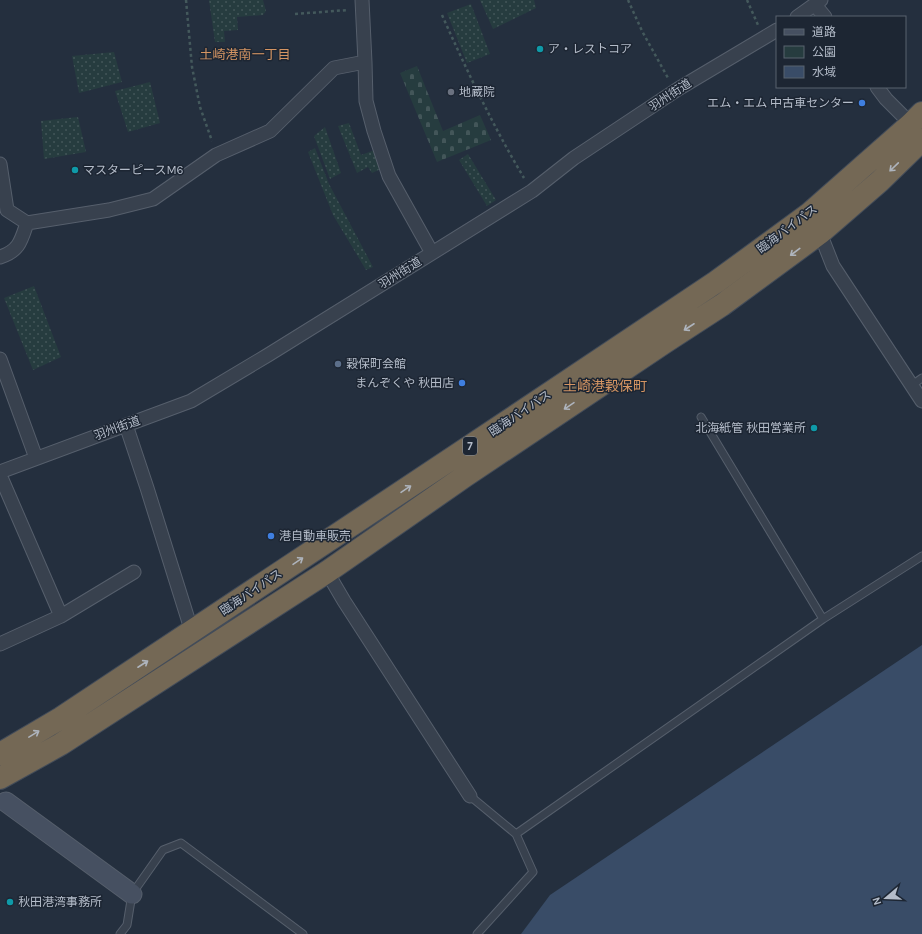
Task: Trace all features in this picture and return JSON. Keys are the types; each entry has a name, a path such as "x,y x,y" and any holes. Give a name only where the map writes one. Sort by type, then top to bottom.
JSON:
{"highway":[{"name":"臨海バイパス","path":"5,763 61,718 716,282 809,214 918,126"},
{"name":"臨海バイパス","path":"5,763 61,744 326,572 665,342 722,306 820,233 880,181 918,126"}],"street":[{"path":"798,16 818,2 825,16"},
{"path":"362,5 366,101 374,131 389,176 432,253"},
{"name":"羽州街道","path":"0,473 36,458 191,401 268,355 532,191 574,158 675,91 776,31"},
{"path":"0,164 7,210 27,223 109,210 154,199 216,155 270,131 334,68 365,62"},
{"path":"878,88 886,99 918,126"},
{"path":"809,214 820,233 833,266 917,381 922,401"},
{"path":"0,257 9,254 20,243 27,223"},
{"path":"0,359 36,458"},
{"path":"126,425 192,632"},
{"path":"0,473 61,616"},
{"path":"0,644 61,616 134,572"},
{"path":"326,572 470,796"},
{"path":"5,763 3,806 132,894"}],"lane":[{"path":"701,417 824,619"},
{"path":"516,834 824,619 922,556"},
{"path":"470,796 516,834 533,872 478,934"},
{"path":"120,934 127,925 132,894 163,850 181,843 303,934"}],"path":[{"path":"186,0 192,67 200,107 216,155"},
{"path":"628,0 642,31 675,91"},
{"path":"747,0 764,38"},
{"path":"295,14 362,5"},
{"path":"442,15 467,71 505,147 532,191"}],"green space":[{"path":"209,0 263,0 266,11 263,15 237,17 238,30 224,31 225,42 215,42"},
{"path":"480,0 534,0 536,8 493,29"},
{"path":"471,4 490,54 467,63 447,13"},
{"path":"114,52 122,82 79,93 72,56"},
{"path":"417,66 443,131 480,115 491,140 437,162 400,73"},
{"path":"150,82 160,123 128,132 115,91"},
{"path":"78,117 86,152 44,159 41,121"},
{"path":"349,123 361,155 375,150 383,168 372,173 368,167 357,173 338,126"},
{"path":"325,127 341,173 330,179 314,136"},
{"path":"315,148 329,184 373,267 366,270 333,215 308,152"},
{"path":"468,154 496,200 487,206 459,160"},
{"path":"34,286 61,357 33,370 4,298"}],"water":[{"path":"922,645 922,934 521,934 550,895"}],"place":[{"name":"ア・レストコア","path":"540,49"},
{"name":"地蔵院","path":"451,92"},
{"name":"エム・エム 中古車センター","path":"862,103"},
{"name":"マスターピースM6","path":"75,170"},
{"name":"穀保町会館","path":"338,364"},
{"name":"まんぞくや 秋田店","path":"462,383"},
{"name":"北海紙管 秋田営業所","path":"814,428"},
{"name":"港自動車販売","path":"271,536"},
{"name":"秋田港湾事務所","path":"10,902"}],"district":[{"name":"土崎港南一丁目","path":"245,54"},
{"name":"土崎港穀保町","path":"605,386"}]}
